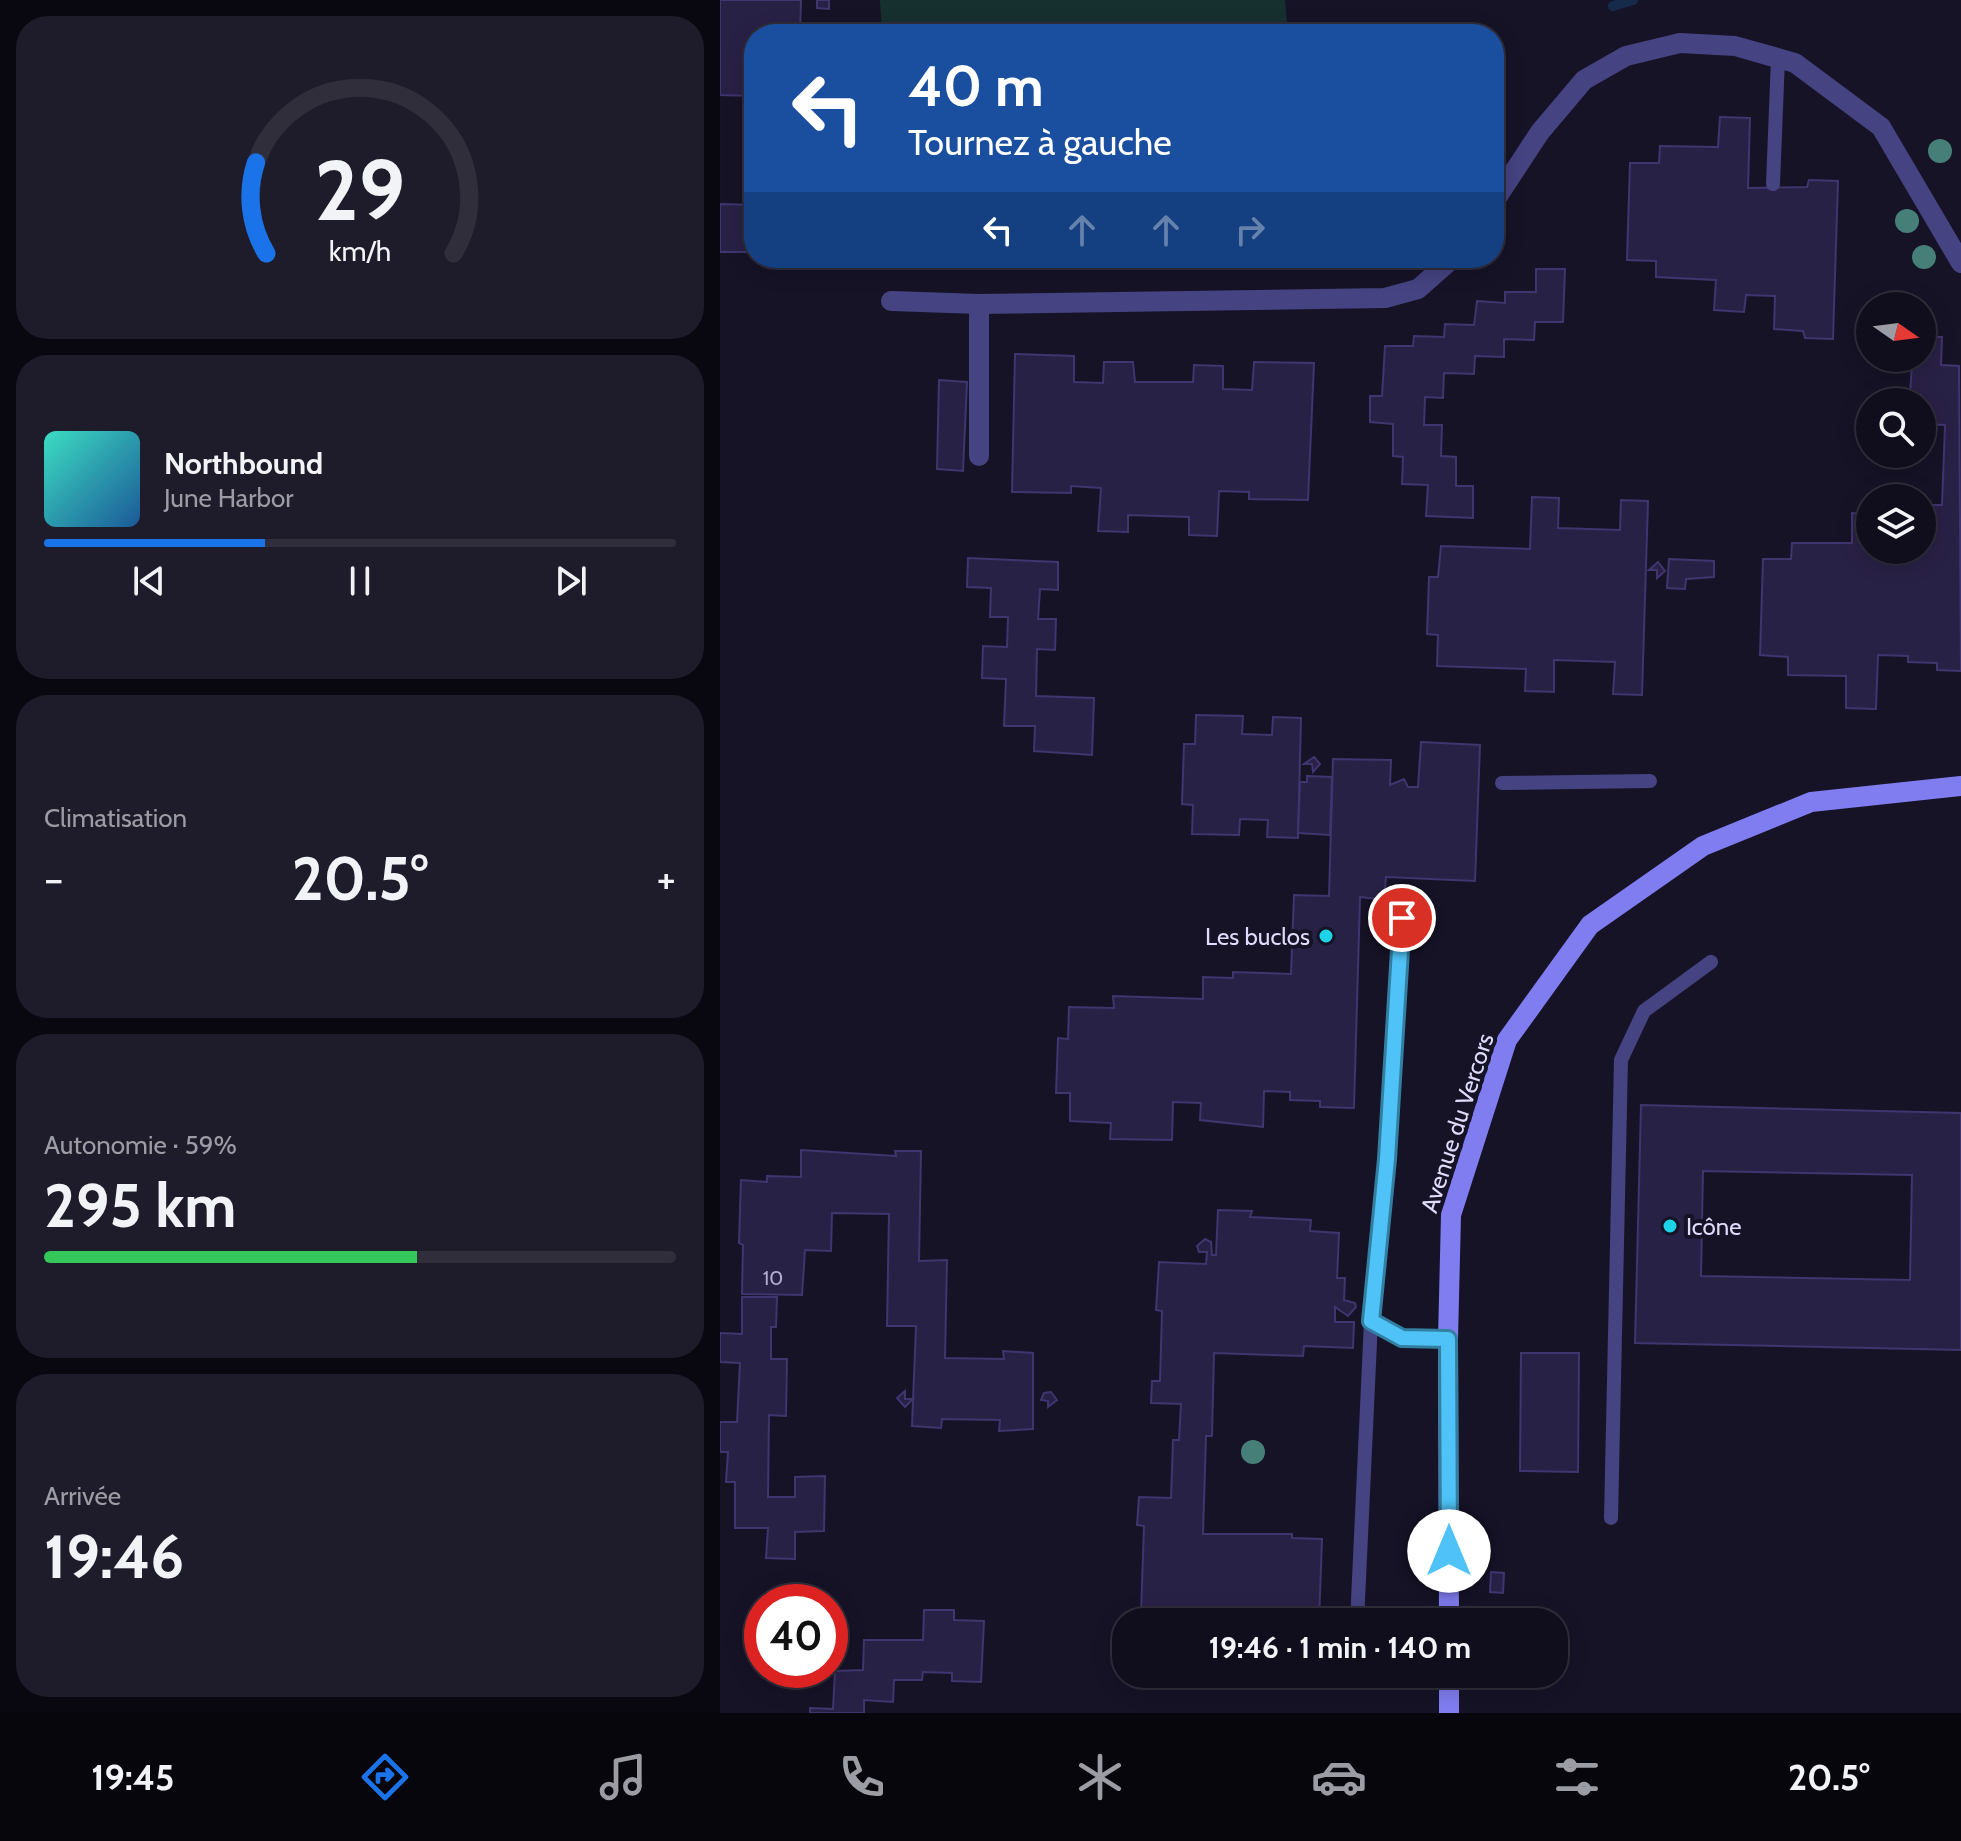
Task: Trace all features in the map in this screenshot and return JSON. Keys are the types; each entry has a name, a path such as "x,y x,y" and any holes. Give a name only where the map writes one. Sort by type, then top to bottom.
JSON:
{"street":[{"path":"1504,187 1540,132 1584,80 1626,56 1685,43 1735,46 1795,63 1881,127 1961,263"},
{"path":"891,301 979,304 1385,298 1418,289 1442,268"},
{"path":"979,304 979,456"},
{"name":"Avenue du Vercors","path":"1449,1608 1451,1215 1507,1040 1590,925 1703,846 1811,802 1961,786"},
{"path":"1449,1688 1449,1713"}],"lane":[{"path":"1773,184 1778,58"},
{"path":"1502,783 1650,781"},
{"path":"1358,1608 1371,1321 1387,1159 1402,918"},
{"path":"1611,1518 1621,1060 1644,1011 1711,962"},
{"path":"1371,1321 1402,1338 1448,1339"}],"green space":[{"path":"880,0 1285,0 1287,24 881,24"}],"building":[{"path":"720,0 801,0 800,24 744,24 744,96 720,95"},
{"path":"817,0 829,0 829,9 817,8"},
{"path":"1720,117 1750,118 1748,188 1807,187 1809,180 1838,181 1833,339 1805,338 1803,331 1774,329 1775,296 1746,295 1744,312 1714,310 1716,280 1656,277 1656,261 1627,260 1630,163 1659,163 1660,146 1718,147"},
{"path":"720,204 744,205 744,252 720,252"},
{"path":"1536,269 1565,269 1563,322 1535,322 1534,340 1504,339 1504,357 1475,356 1474,374 1444,373 1443,398 1425,397 1424,425 1442,425 1441,456 1456,457 1456,486 1473,486 1473,518 1426,516 1428,485 1402,484 1403,457 1393,456 1393,424 1370,422 1370,396 1382,396 1385,346 1413,346 1414,336 1444,337 1445,324 1474,325 1477,301 1505,303 1505,292 1536,292"},
{"path":"1936,337 1942,337 1941,365 1959,366 1961,671 1937,670 1937,663 1908,662 1908,656 1878,655 1876,709 1846,708 1846,676 1788,675 1788,657 1760,655 1763,559 1791,559 1792,543 1852,543 1852,513 1856,513 1856,564 1936,564 1936,505 1942,505 1945,425 1936,425 1936,388 1910,388 1911,372 1936,372"},
{"path":"1015,354 1074,356 1074,382 1103,383 1104,362 1133,362 1135,382 1193,382 1194,365 1223,366 1223,389 1252,390 1254,362 1314,363 1308,500 1249,499 1249,492 1219,491 1217,536 1189,535 1189,517 1128,515 1128,532 1098,531 1101,488 1071,486 1071,493 1012,492"},
{"path":"939,380 967,382 963,471 937,469"},
{"path":"1532,497 1559,498 1558,528 1620,530 1621,500 1648,501 1642,695 1613,694 1615,662 1554,660 1554,692 1525,691 1526,669 1437,666 1438,635 1427,634 1429,577 1438,577 1441,546 1530,549"},
{"path":"968,558 1058,562 1058,590 1040,589 1038,619 1056,619 1055,650 1037,649 1036,696 1094,698 1092,755 1034,751 1035,726 1004,726 1006,679 982,678 983,646 1007,647 1008,617 990,617 991,588 967,587"},
{"path":"1669,559 1714,561 1714,577 1686,579 1685,589 1667,588"},
{"path":"1658,562 1665,571 1657,578 1657,570 1649,570"},
{"path":"1196,715 1243,716 1242,734 1272,735 1273,717 1301,718 1298,838 1267,837 1268,820 1240,819 1239,835 1192,834 1193,805 1182,804 1184,744 1195,744"},
{"name":"Les buclos","path":"1421,742 1480,745 1475,881 1386,877 1384,900 1360,897 1354,1108 1320,1107 1320,1101 1290,1100 1290,1092 1264,1091 1263,1127 1200,1120 1201,1103 1173,1102 1172,1140 1110,1139 1111,1123 1070,1121 1070,1093 1056,1093 1058,1038 1068,1039 1069,1007 1114,1008 1113,996 1203,999 1203,977 1233,978 1233,972 1291,974 1294,895 1329,896 1333,759 1391,760 1390,785 1404,779 1408,787 1418,787"},
{"path":"1314,757 1320,764 1313,772 1312,764 1304,764"},
{"path":"1307,776 1332,777 1330,835 1298,833 1300,782 1307,782"},
{"name":"Icône","path":"1641,1105 1961,1113 1961,1350 1635,1343","holes":["1703,1171 1912,1175 1910,1280 1701,1276"]},
{"path":"801,1150 896,1156 895,1151 921,1151 919,1261 947,1260 945,1358 1004,1359 1003,1351 1033,1353 1033,1429 999,1431 1000,1420 942,1419 941,1428 912,1426 916,1326 887,1326 889,1214 832,1213 831,1251 805,1250 802,1295 742,1294 743,1245 739,1243 741,1180 767,1182 767,1176 801,1177"},
{"path":"1218,1210 1252,1211 1250,1217 1311,1220 1310,1231 1339,1233 1337,1278 1345,1278 1344,1300 1355,1303 1356,1307 1348,1316 1335,1307 1335,1322 1354,1322 1353,1348 1304,1346 1303,1356 1214,1353 1212,1436 1206,1436 1203,1534 1292,1534 1292,1538 1322,1539 1320,1608 1141,1608 1144,1526 1137,1525 1139,1497 1171,1498 1173,1440 1179,1440 1181,1404 1151,1403 1152,1381 1160,1381 1162,1311 1156,1310 1159,1262 1206,1264 1207,1252 1199,1252 1197,1246 1205,1239 1211,1242 1212,1255 1216,1255"},
{"path":"742,1297 777,1297 776,1327 771,1327 771,1359 787,1359 786,1416 769,1415 768,1497 795,1497 795,1477 825,1476 824,1531 795,1532 795,1559 766,1558 768,1528 735,1528 735,1482 726,1482 728,1452 720,1452 720,1422 737,1422 740,1363 720,1362 720,1333 742,1334"},
{"path":"1521,1353 1579,1353 1578,1472 1520,1471"},
{"path":"905,1391 905,1399 913,1399 905,1407 897,1398"},
{"path":"1051,1392 1057,1400 1048,1407 1048,1401 1041,1400 1044,1393"},
{"path":"1491,1572 1504,1573 1503,1593 1490,1592"},
{"path":"924,1610 954,1610 954,1620 984,1621 981,1682 952,1681 952,1673 923,1672 922,1680 894,1680 893,1702 864,1700 864,1713 810,1713 810,1708 833,1709 834,1688 848,1688 848,1671 863,1670 864,1640 923,1640"}],"waterway":[{"path":"1613,6 1633,0"}],"place":[{"name":"Les buclos","path":"1326,936"},
{"name":"Icône","path":"1670,1226"}],"route":[{"path":"1402,918 1387,1159 1371,1321 1402,1338 1448,1339 1449,1551"}]}
